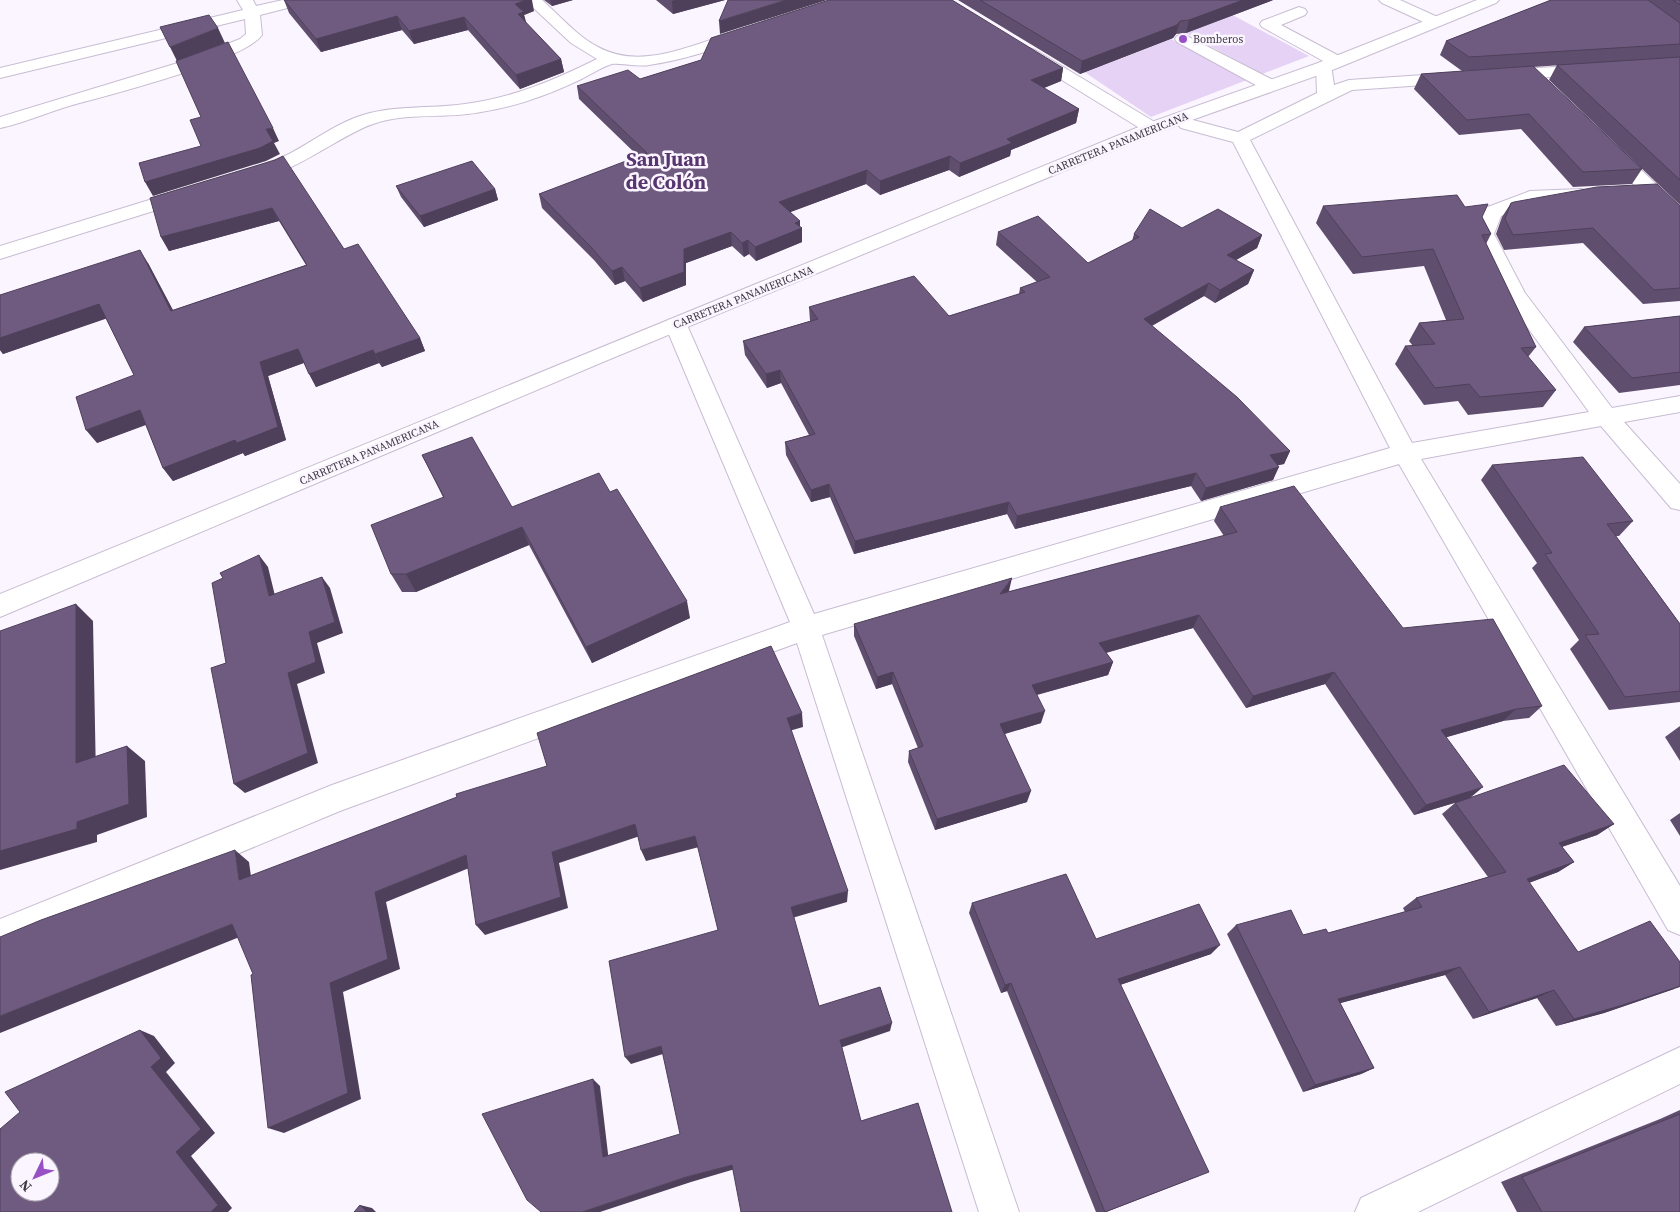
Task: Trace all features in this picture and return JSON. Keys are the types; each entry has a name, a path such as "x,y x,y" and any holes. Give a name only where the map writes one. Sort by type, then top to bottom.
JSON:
{"street":[{"path":"0,73 249,6 302,0"},
{"path":"533,0 590,50 610,60 634,62 680,55 755,30"},
{"path":"1387,0 1436,22"},
{"name":"CARRETERA PANAMERICANA","path":"0,606 1152,128 1269,84 1330,64 1491,0"},
{"path":"0,123 232,49 246,42 254,35 249,6"},
{"path":"1299,12 1268,24 1330,64 1326,96"},
{"path":"1184,39 1269,84"},
{"path":"1018,46 1152,128"},
{"path":"233,180 286,162 328,137 368,119 399,113 462,111 508,102 575,77 610,60"},
{"path":"1181,118 1187,124 1240,138 1349,85 1610,69"},
{"path":"1531,74 1545,88"},
{"path":"1240,138 1404,453 1680,918"},
{"path":"1601,143 1680,218"},
{"path":"0,253 205,189"},
{"path":"1623,192 1650,191"},
{"path":"1595,194 1530,197 1492,212 1484,234 1515,295 1604,416 1680,501"},
{"path":"676,324 806,628 999,1212"},
{"path":"0,936 332,800 806,628 1404,453 1680,404"},
{"path":"1375,1212 1680,1065"}],"shaded area":[{"path":"1214,5 1309,56 1262,74 1186,33 1223,19"},
{"path":"1171,39 1247,80 1151,117 1049,48 1104,65"}],"building":[{"path":"284,0 525,0 515,4 524,12 518,14 561,59 516,75 464,17 409,31 397,16 316,39"},
{"path":"728,0 786,0 719,21"},
{"path":"829,0 952,0 1063,68 1031,80 1079,109 1007,139 1012,143 960,163 950,156 880,181 867,170 779,202 800,221 795,223 802,228 755,247 748,240 742,243 731,232 684,249 684,272 640,288 622,267 612,271 539,194 647,153 577,86 628,70 640,79 701,60 711,38"},
{"path":"980,0 1243,0 1189,20 1180,21 1177,25 1082,61"},
{"path":"1551,0 1648,0 1680,23 1680,44 1469,57 1446,41"},
{"path":"1673,0 1680,0 1680,5"},
{"path":"209,15 218,28 170,47 160,27"},
{"path":"228,42 273,128 266,129 273,141 260,148 145,182 139,163 201,146 190,120 201,117 176,61"},
{"path":"1680,57 1680,180 1557,65"},
{"path":"1533,66 1642,169 1583,172 1529,114 1467,120 1421,74"},
{"path":"283,156 344,249 358,244 420,338 375,354 373,350 309,374 298,349 260,362 278,427 237,443 235,440 163,468 140,410 86,430 76,397 134,375 99,304 0,338 0,295 140,250 171,311 307,265 272,208 161,237 150,198"},
{"path":"472,161 495,189 420,216 396,186"},
{"path":"1657,184 1680,206 1680,288 1654,290 1593,228 1513,235 1505,219 1511,203 1514,202 1597,187"},
{"path":"1457,195 1465,207 1488,204 1482,217 1491,234 1482,235 1536,347 1521,348 1556,390 1480,397 1469,384 1435,388 1405,346 1435,344 1419,323 1464,319 1433,249 1362,257 1323,206"},
{"path":"1150,209 1182,228 1218,209 1262,235 1227,255 1254,270 1220,290 1209,283 1144,319 1237,397 1290,451 1270,455 1279,467 1206,488 1196,473 1017,516 1009,502 855,541 829,484 811,490 785,442 815,434 780,370 766,374 743,341 818,319 809,307 914,276 949,316 1025,292 1020,288 1050,277 998,232 1038,216 1088,263 1139,237 1134,234"},
{"path":"1680,316 1680,372 1632,378 1584,327"},
{"path":"472,437 512,507 599,473 610,492 617,489 687,601 586,647 522,527 406,574 391,574 371,525 444,497 422,455"},
{"path":"1583,457 1633,521 1607,524 1680,624 1680,691 1625,697 1585,635 1599,634 1545,554 1552,553 1492,465"},
{"path":"1294,486 1403,628 1493,619 1542,706 1516,709 1441,730 1483,787 1426,805 1334,672 1253,696 1199,615 1099,643 1113,662 1032,685 1045,711 1000,724 1031,791 937,819 909,751 923,746 893,672 877,677 854,624 1012,578 1000,594 1237,532 1220,507"},
{"path":"259,555 269,596 322,577 335,622 309,632 316,662 288,673 308,753 234,784 211,668 226,663 212,583 223,578 220,573"},
{"path":"76,604 76,763 127,746 129,804 77,822 77,829 0,851 0,631"},
{"path":"771,646 802,713 787,718 848,891 791,907 819,1006 880,987 892,1023 840,1040 861,1121 918,1103 952,1212 741,1212 732,1165 686,1177 582,1212 541,1212 527,1200 482,1114 593,1079 603,1157 680,1134 661,1046 625,1057 609,961 718,930 695,836 641,850 635,824 552,852 561,897 476,925 466,855 375,892 388,959 330,983 348,1093 268,1128 251,975 253,974 232,924 0,1016 0,937 41,920 235,850 239,880 457,797 456,794 547,766 537,733"},
{"path":"1564,765 1614,824 1559,843 1574,862 1527,879 1578,952 1650,921 1680,962 1680,986 1574,1019 1554,990 1489,1012 1460,967 1338,999 1374,1068 1315,1085 1236,925 1291,910 1303,935 1326,929 1328,933 1422,907 1416,898 1506,872 1455,803"},
{"path":"1066,874 1096,939 1199,904 1220,945 1118,979 1209,1172 1105,1212 1011,983 1005,985 972,903"},
{"path":"140,1030 161,1058 151,1067 201,1129 176,1152 218,1205 211,1212 0,1212 0,1129 20,1112 5,1092"},
{"path":"1680,1114 1680,1212 1542,1212 1522,1177"},
{"path":"360,1205 367,1212 354,1212"}],"place":[{"name":"Bomberos","path":"1183,39"}],"district":[{"name":"San Juan de Colón","path":"666,170"}]}
